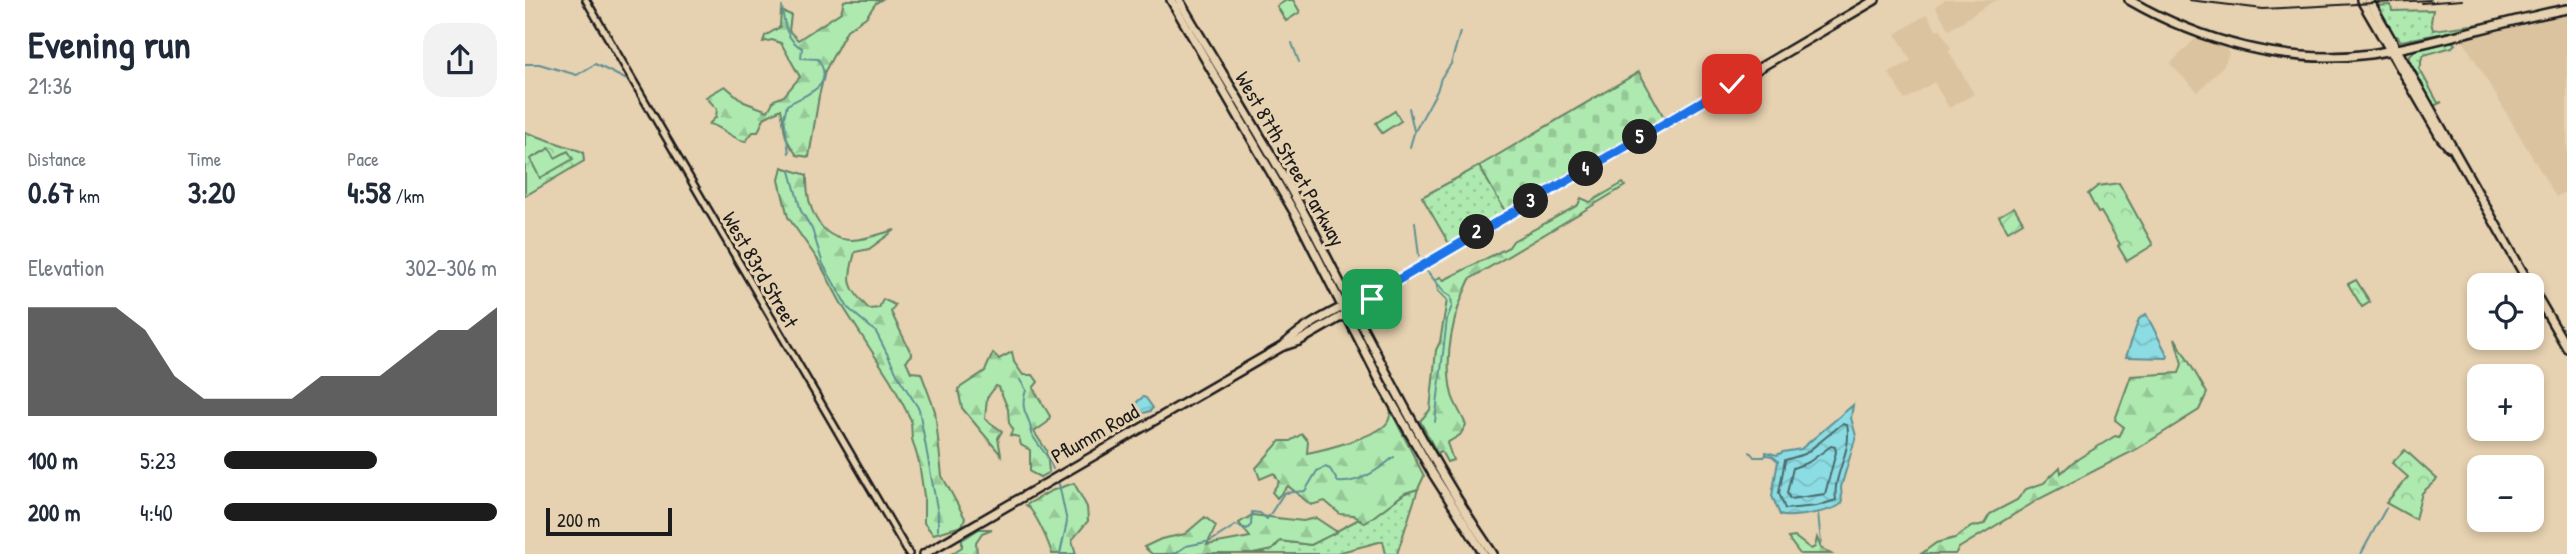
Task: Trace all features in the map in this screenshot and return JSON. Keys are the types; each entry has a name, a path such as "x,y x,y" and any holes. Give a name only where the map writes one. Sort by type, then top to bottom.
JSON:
{"main road":[{"name":"West 87th Street Parkway","path":"1171,0 1452,492 1493,554"},
{"name":"West 87th Street Parkway","path":"1179,0 1314,232 1382,385 1433,474 1484,554"},
{"name":"Pflumm Road","path":"924,554 1875,0"},
{"path":"2129,0 2189,30 2257,49 2346,55 2392,48 2567,9"},
{"path":"2361,0 2392,48"},
{"path":"2369,0 2441,138 2452,150 2523,273"},
{"path":"1194,41 1203,46 1219,75 1224,77"},
{"path":"2544,309 2567,348"},
{"path":"1382,385 1389,388 1407,419 1412,422"}],"street":[{"name":"West 83rd Street","path":"586,0 909,554"}],"shaded area":[{"path":"1945,0 2001,0 1994,1 1949,30 1935,6"},
{"path":"1927,14 1936,30 1940,29 1951,48 1948,50 1974,94 1949,108 1934,82 1905,100 1889,73 1911,61 1896,34"},
{"path":"2567,14 2567,191 2556,197 2463,40"},
{"path":"2198,36 2225,46 2229,54 2224,65 2198,92 2170,64"}],"green space":[{"path":"881,0 866,17 847,30 825,71 809,157 797,155 788,142 781,109 764,118 758,132 753,132 746,141 709,124 716,117 717,109 706,97 725,86 744,102 768,111 774,100 784,96 800,77 781,43 772,40 763,42 765,36 780,27 781,11 791,15 789,31 798,40 841,12 844,1"},
{"path":"1287,0 1293,0 1300,12 1286,21 1277,6"},
{"path":"2391,5 2392,11 2433,10 2433,30 2480,24 2401,41 2397,36 2393,36 2376,6"},
{"path":"2451,41 2455,44 2452,47 2424,55 2421,60 2419,68 2438,103 2442,102 2434,106 2410,62 2410,55 2416,50"},
{"path":"1639,72 1665,119 1505,211 1479,166"},
{"path":"1395,111 1401,121 1382,133 1376,123"},
{"path":"525,132 583,152 584,161 525,196"},
{"path":"550,148 555,158 568,151 573,159 540,178 530,159"},
{"path":"1479,166 1506,212 1452,243 1448,242 1422,197"},
{"path":"782,167 807,175 812,208 822,227 830,234 857,240 895,230 869,249 855,252 851,284 856,295 869,309 879,308 883,299 895,305 891,312 912,355 906,361 911,372 921,373 935,411 942,476 965,518 962,526 933,534 924,523 924,496 919,462 912,439 911,420 891,381 842,305 818,260 788,217 779,180"},
{"path":"1623,183 1625,186 1470,279 1454,321 1449,350 1452,395 1466,425 1460,435 1447,443 1453,460 1447,462 1441,451 1437,453 1420,421 1430,410 1436,350 1440,342 1447,300 1438,291 1436,280 1440,277 1444,280 1509,247 1513,241 1578,205 1581,198 1590,202"},
{"path":"2119,183 2153,245 2127,261 2118,246 2120,244 2088,194 2098,186"},
{"path":"2014,207 2023,222 2008,231 1999,216"},
{"path":"2356,280 2370,302 2362,307 2348,284"},
{"path":"2175,338 2207,393 2199,410 2137,449 2041,498 1959,548 1955,554 1921,554 1936,543 1955,538 1971,527 1984,524 1990,514 2017,500 2026,489 2044,483 2060,467 2061,473 2073,462 2115,436 2119,437 2124,427 2115,420 2131,376 2179,373 2182,364"},
{"path":"1012,352 1014,362 1023,375 1033,375 1038,382 1033,388 1050,416 1048,422 1034,432 1047,451 1049,472 1040,477 1030,472 1030,450 1021,445 1019,437 1010,435 1013,429 999,387 996,386 987,398 985,419 1002,431 998,438 1001,455 962,408 958,389 985,371 993,353 999,359"},
{"path":"1391,411 1424,476 1418,489 1405,493 1365,523 1353,515 1340,514 1325,501 1311,505 1288,486 1277,498 1272,492 1279,482 1274,473 1260,479 1256,468 1280,441 1290,441 1302,434 1308,441 1307,453 1325,449 1382,428 1388,422"},
{"path":"2405,450 2437,479 2422,493 2415,519 2386,503 2408,477 2392,463"},
{"path":"1074,483 1087,507 1088,521 1072,540 1076,554 1052,554 1045,535 1026,505 1051,491"},
{"path":"1418,489 1397,554 1386,554 1383,541 1333,554 1253,554 1272,550 1280,541 1311,545 1359,519 1365,522 1405,493"},
{"path":"1252,515 1303,521 1316,518 1337,532 1311,545 1280,541 1272,550 1253,554 1152,554 1144,547 1161,539 1185,534 1205,517 1216,526 1207,545 1250,537 1239,523"},
{"path":"979,529 992,529 982,533 976,542 977,554 951,554 962,547 962,540"},
{"path":"1795,537 1811,549 1815,547 1817,538 1821,548 1831,554 1800,554 1788,538"}],"water":[{"path":"2146,314 2167,358 2126,357 2139,319"},
{"path":"1143,397 1153,408 1137,415 1134,409"},
{"path":"1853,405 1851,418 1856,436 1841,487 1842,503 1812,514 1780,515 1772,496 1778,461 1766,455 1766,452 1777,455 1801,449"}],"waterway":[{"path":"782,7 789,36 802,48 801,58 818,59 824,76 822,83 811,93 787,105 784,117 789,153"},
{"path":"1410,147 1441,78 1451,64 1460,32"},
{"path":"1292,43 1299,62"},
{"path":"525,64 539,64 577,75 595,64 629,81"},
{"path":"1409,108 1414,131"},
{"path":"790,171 801,211 812,229 823,264 848,308 876,332 919,409 938,514 938,530"},
{"path":"1415,222 1419,256"},
{"path":"1427,271 1451,297 1452,306 1447,319 1435,422"},
{"path":"1020,380 1026,390 1024,410 1030,423 1031,434 1053,469"},
{"path":"1750,452 1754,457 1766,455"},
{"path":"1170,554 1186,546 1211,541 1236,525 1247,529 1251,525 1252,512 1260,513 1267,519 1284,493 1305,491 1317,471 1325,467 1330,469 1338,482 1353,481 1368,475 1394,457"},
{"path":"1059,484 1067,522 1060,554"},
{"path":"2361,554 2386,508"},
{"path":"1818,513 1821,543"}],"railway":[{"path":"2189,0 2263,9 2430,0"},
{"path":"2421,3 2462,0"}],"route":[{"path":"1372,299 1376,293 1448,249 1732,84"}]}
